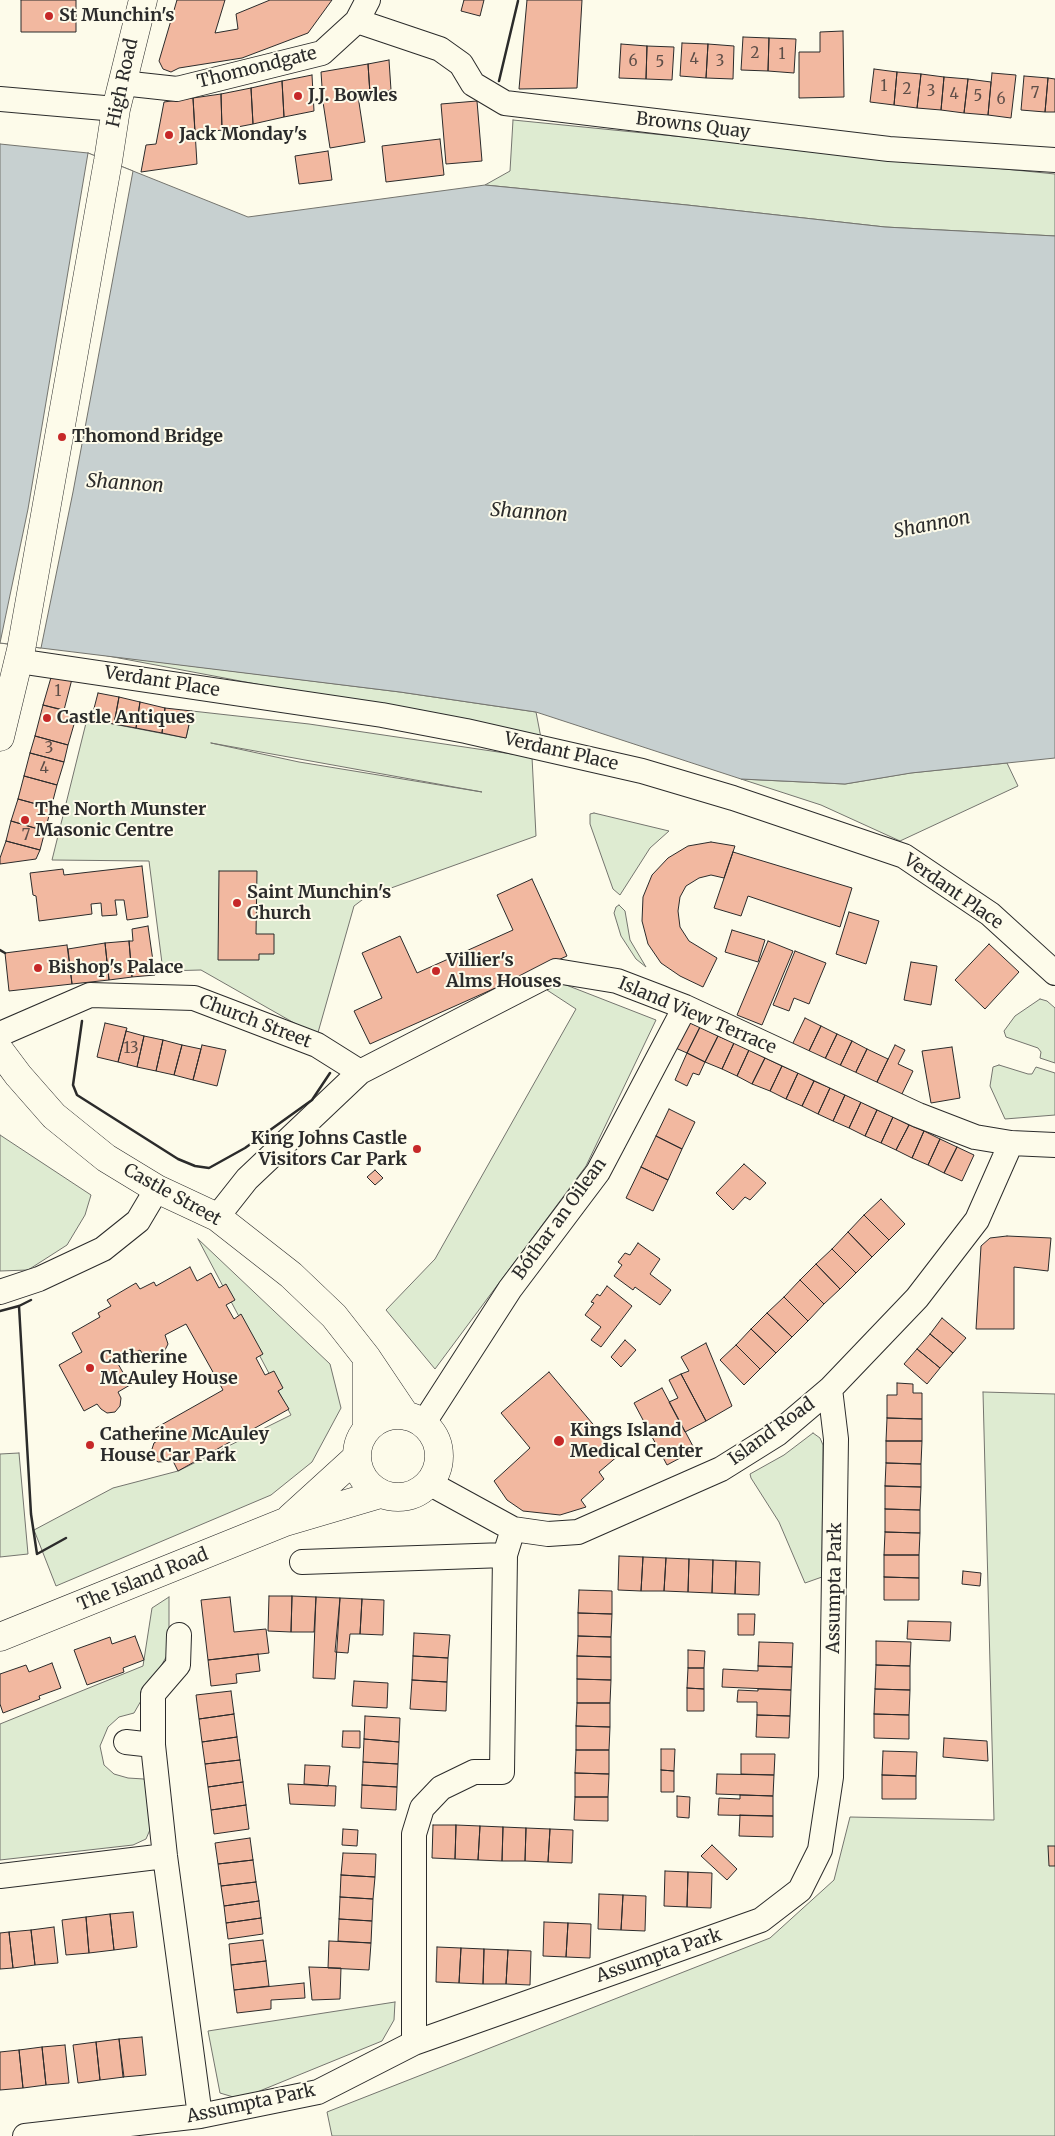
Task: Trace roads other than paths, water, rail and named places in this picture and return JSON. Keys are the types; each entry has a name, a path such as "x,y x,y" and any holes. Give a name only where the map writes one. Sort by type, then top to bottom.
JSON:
{"main road":[{"name":"High Road","path":"19,655 116,109 143,0"},
{"path":"0,737 19,655"},
{"name":"Castle Street","path":"0,1051 54,1116 106,1158 156,1189 217,1217 291,1275 334,1316 414,1420"},
{"path":"367,1358 367,1428 358,1446 357,1457 363,1478 380,1494 392,1498 406,1497 419,1492 429,1483 436,1472 439,1459 438,1446 432,1433 414,1420 392,1416 379,1420 367,1428"},
{"path":"285,1522 357,1457"},
{"path":"285,1522 380,1494"},
{"name":"The Island Road","path":"0,1637 285,1522"}],"street":[{"name":"Thomondgate","path":"122,83 178,89 322,53 357,21 368,0"},
{"name":"Browns Quay","path":"357,21 440,49 461,64 473,84 505,103 889,149 1055,160"},
{"path":"0,99 116,109"},
{"name":"Verdant Place","path":"19,655 382,715 466,731 642,771 733,798 904,856 990,914 1055,973"},
{"name":"Island View Terrace","path":"217,1217 247,1179 305,1122 360,1072 556,971 617,980 685,1007 918,1115 975,1137 1011,1143"},
{"name":"Church Street","path":"0,1034 90,995 194,998 317,1045 360,1072"},
{"name":"Bóthar an Oilean","path":"414,1420 598,1172 685,1007"},
{"path":"1011,1143 1055,1146"},
{"name":"Island Road","path":"429,1483 512,1529 548,1534 578,1532 721,1469 777,1434 830,1389 917,1298 977,1220 1011,1143"},
{"path":"0,1292 39,1279 103,1249 138,1221 156,1189"},
{"name":"Assumpta Park","path":"25,2136 200,2116 318,2092 414,2043 760,1920 800,1890 820,1850 831,1777 836,1439 830,1389"},
{"path":"414,2043 414,1834 422,1808 441,1788 474,1772 502,1772 505,1555 512,1529"},
{"path":"302,1562 505,1555"},
{"path":"179,1635 178,1665 153,1694 153,1745 165,1856 200,2116"},
{"path":"126,1742 153,1745"},
{"path":"0,1876 165,1856"}],"water":[{"name":"Shannon","path":"0,144 88,153 248,217 485,185 885,227 1055,236 1055,758 911,773 845,784 741,779 536,712 400,692 0,643"}],"place":[{"name":"St Munchin's","path":"49,16"},
{"name":"J.J. Bowles","path":"298,96"},
{"name":"Jack Monday's","path":"169,135"},
{"name":"Thomond Bridge","path":"62,437"},
{"name":"Castle Antiques","path":"47,718"},
{"name":"The North Munster Masonic Centre","path":"25,820"},
{"name":"Saint Munchin's Church","path":"237,903"},
{"name":"Bishop's Palace","path":"38,968"},
{"name":"Villier's Alms Houses","path":"436,971"},
{"name":"King Johns Castle Visitors Car Park","path":"417,1149"},
{"name":"Catherine McAuley House","path":"90,1368"},
{"name":"Kings Island Medical Center","path":"559,1441"},
{"name":"Catherine McAuley House Car Park","path":"90,1445"}]}
